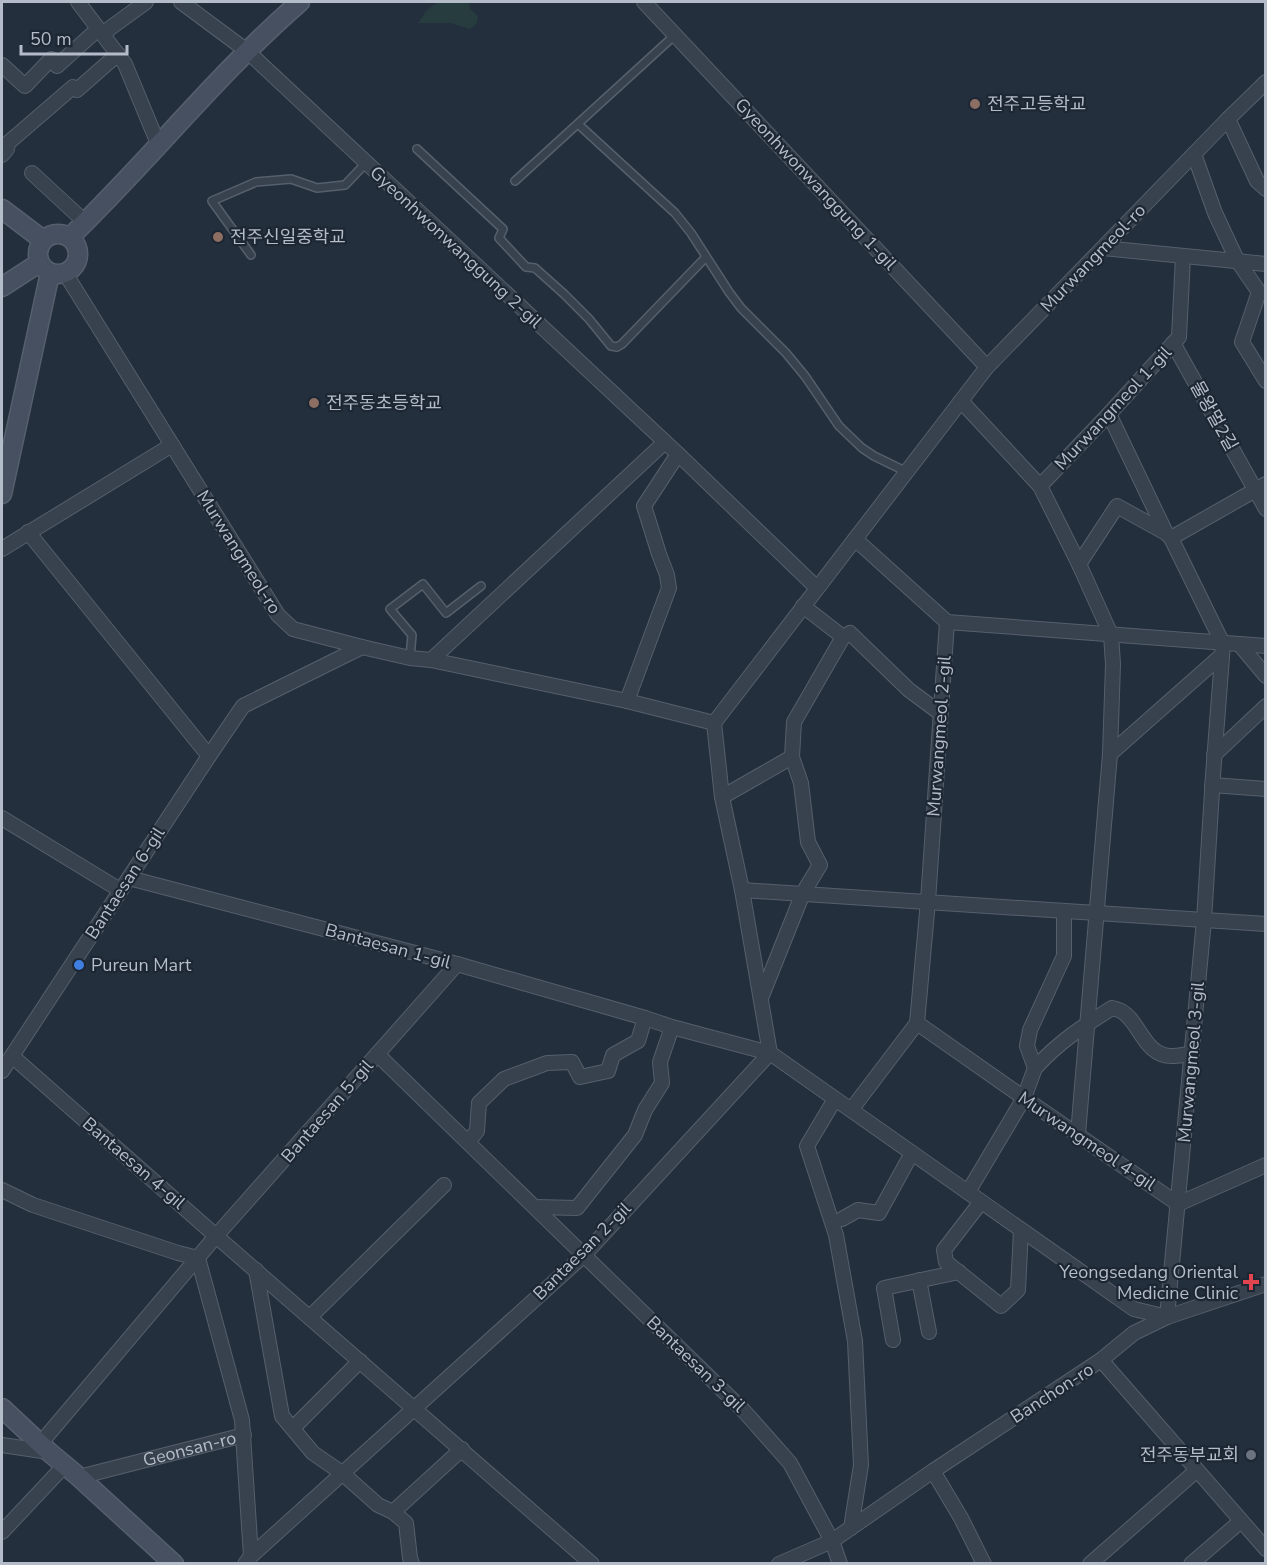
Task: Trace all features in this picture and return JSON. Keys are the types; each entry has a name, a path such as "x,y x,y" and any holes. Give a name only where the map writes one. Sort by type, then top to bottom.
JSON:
{"street":[{"path":"78,2 125,64 159,146"},
{"path":"2,65 25,86 51,60 57,66 100,31 146,2"},
{"name":"Gyeonhwonwanggung 2-gil","path":"181,2 247,51 678,454 817,588"},
{"path":"70,237 247,51 300,2"},
{"name":"Gyeonhwonwanggung 1-gil","path":"644,2 987,367"},
{"path":"2,155 8,143 74,87 77,90 118,54"},
{"name":"Murwangmeol-ro","path":"52,270 172,445 278,615 293,630 410,658 431,660 627,701 714,723 987,367 1266,82"},
{"path":"1228,119 1257,181 1266,189"},
{"path":"1194,154 1215,213 1237,260 1259,292 1242,342 1266,381"},
{"path":"32,172 85,222"},
{"path":"2,209 43,240"},
{"path":"2,287 76,264 78,249 70,237 54,234 43,240 37,256 52,270"},
{"path":"1103,248 1266,264"},
{"name":"Murwangmeol 1-gil","path":"1040,486 1179,337 1184,256"},
{"path":"2,494 52,270"},
{"name":"물왕멀2길","path":"1173,343 1261,487"},
{"path":"961,401 1040,486 1111,635 1113,664 1110,754 1078,1134"},
{"path":"1109,414 1223,650 1213,780 1266,789"},
{"path":"431,660 665,442"},
{"path":"2,549 172,445"},
{"path":"627,701 669,588 667,575 644,506 678,454"},
{"path":"1168,535 1261,487 1266,509"},
{"path":"1079,564 1117,506 1168,535"},
{"path":"28,532 209,756"},
{"path":"855,539 947,622 1111,635 1223,650 1240,645 1266,646"},
{"path":"803,606 843,637"},
{"name":"Murwangmeol 2-gil","path":"928,902 947,622"},
{"path":"760,1000 803,893 820,865 808,842 801,783 792,758 794,722 843,637 850,633 909,690 940,713"},
{"path":"1240,645 1266,676"},
{"name":"Bantaesan 6-gil","path":"2,1071 243,706 362,647"},
{"path":"1110,754 1223,650"},
{"path":"1215,755 1266,706"},
{"path":"714,723 722,797 742,890 770,1053"},
{"path":"722,797 792,758"},
{"name":"Murwangmeol 3-gil","path":"1167,1317 1204,920 1213,780"},
{"path":"2,818 120,890"},
{"name":"Bantaesan 1-gil","path":"129,878 457,964 770,1053 1134,1309 1167,1317"},
{"path":"742,890 1266,924"},
{"path":"851,1110 917,1023 928,902"},
{"path":"1035,1068 1027,1046 1030,1030 1064,956 1065,911"},
{"name":"Bantaesan 5-gil","path":"45,1448 216,1236 457,964"},
{"path":"968,1192 1024,1098 1035,1068 1059,1044 1112,1008 1121,1010 1128,1016 1148,1045 1162,1054 1172,1057 1192,1053"},
{"path":"468,1142 477,1131 479,1102 504,1079 548,1063 572,1062 579,1077 608,1071 613,1055 638,1041 645,1018"},
{"name":"Murwangmeol 4-gil","path":"917,1023 1178,1204"},
{"path":"535,1207 577,1208 634,1135 645,1110 662,1083 660,1062 672,1027"},
{"name":"Bantaesan 2-gil","path":"248,1560 584,1255 770,1053"},
{"name":"Bantaesan 3-gil","path":"377,1054 743,1410 790,1463 832,1541 840,1563"},
{"name":"Bantaesan 4-gil","path":"12,1056 592,1563"},
{"path":"835,1099 807,1146 836,1235 855,1341 861,1464 851,1528"},
{"path":"842,1219 858,1210 879,1213 912,1153"},
{"path":"1178,1204 1266,1165"},
{"path":"310,1317 444,1185"},
{"path":"2,1190 33,1205 198,1258 242,1420 244,1435"},
{"path":"981,1202 944,1250 946,1262 1001,1306 1018,1290 1022,1230"},
{"path":"256,1270 282,1416 313,1453 342,1473 378,1505 393,1512 406,1523 412,1563"},
{"path":"893,1340 884,1288 959,1272"},
{"path":"919,1280 929,1332"},
{"name":"Banchon-ro","path":"779,1563 832,1541 1101,1360 1134,1333 1167,1317 1266,1284"},
{"path":"1101,1360 1266,1549"},
{"path":"293,1428 360,1361"},
{"path":"2,1408 174,1563"},
{"name":"Geonsan-ro","path":"79,1477 244,1435 248,1560"},
{"path":"2,1445 45,1448"},
{"path":"393,1512 462,1449"},
{"path":"2,1531 65,1465"},
{"path":"933,1471 984,1563"},
{"path":"1090,1563 1196,1471"},
{"path":"1191,1563 1240,1521"}],"lane":[{"path":"515,181 675,34"},
{"path":"578,124 675,213 741,308 805,376 839,426 862,448 907,472"},
{"path":"417,149 503,229 499,238 526,267 535,268 589,319 611,346 617,347 622,344 706,257"},
{"path":"251,255 212,201 256,182 291,179 317,188 345,185 366,163"},
{"path":"410,658 412,635 390,609 423,584 446,613 481,586"}],"green space":[{"path":"438,2 469,2 470,9 478,16 477,23 470,29 451,23 418,23 427,10"}],"place":[{"name":"전주고등학교","path":"975,104"},
{"name":"전주신일중학교","path":"218,237"},
{"name":"전주동초등학교","path":"314,403"},
{"name":"Pureun Mart","path":"79,965"},
{"name":"Yeongsedang Oriental Medicine Clinic","path":"1251,1282"},
{"name":"전주동부교회","path":"1251,1455"}]}
